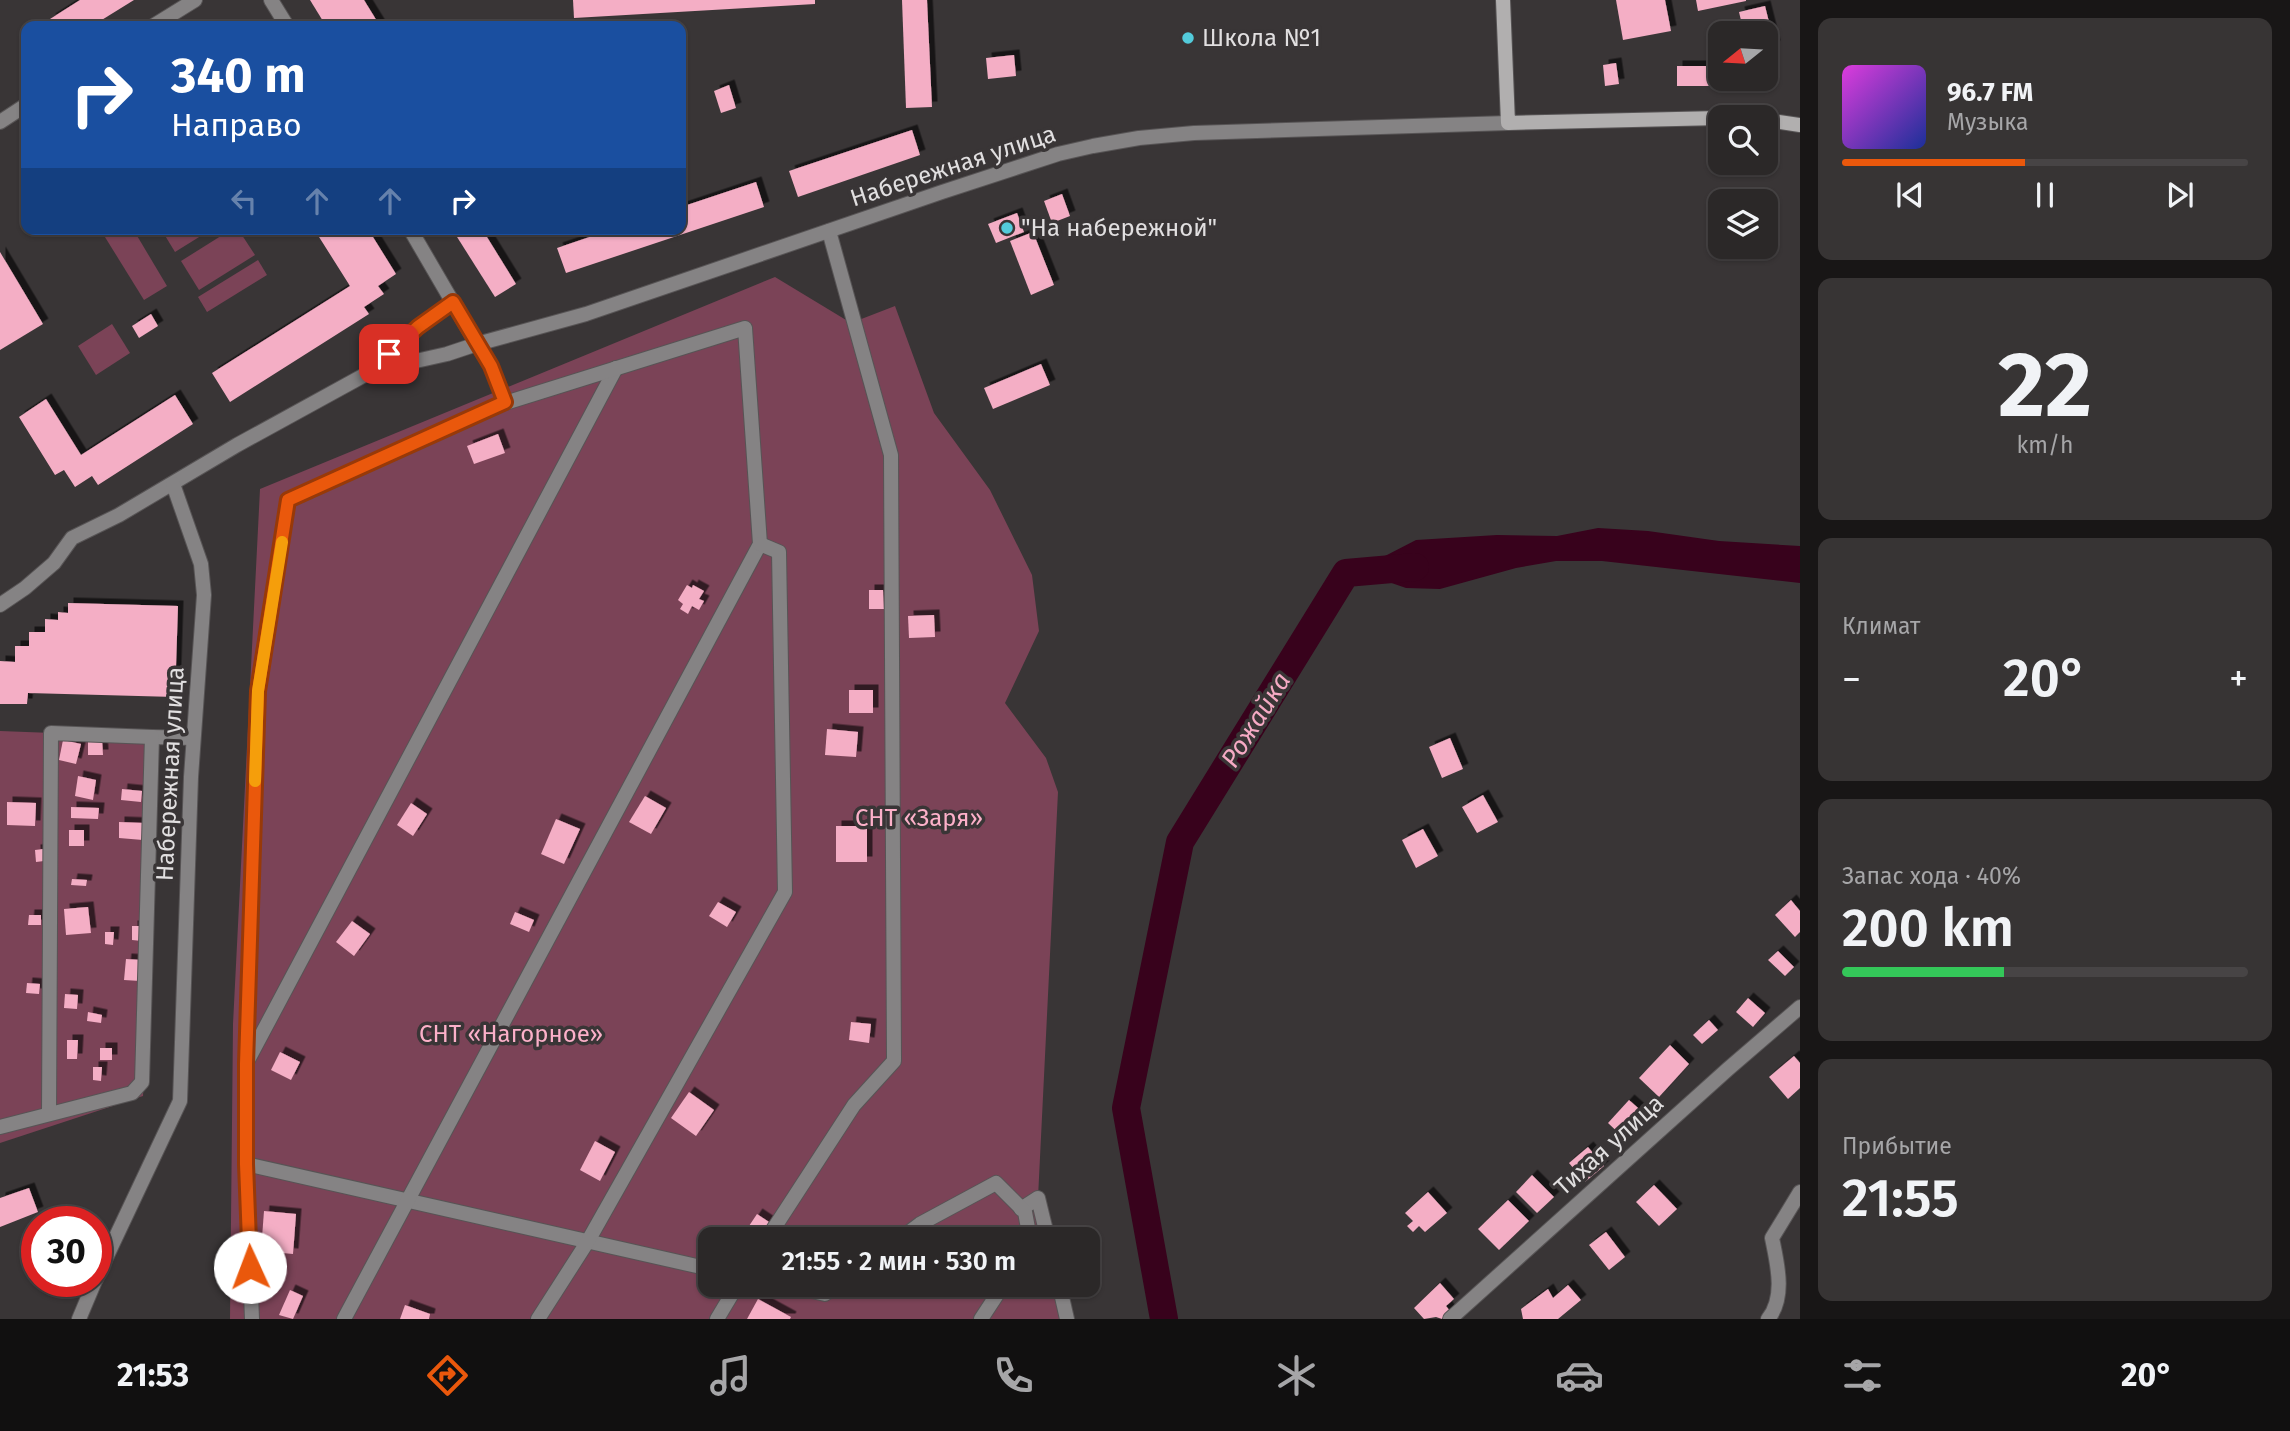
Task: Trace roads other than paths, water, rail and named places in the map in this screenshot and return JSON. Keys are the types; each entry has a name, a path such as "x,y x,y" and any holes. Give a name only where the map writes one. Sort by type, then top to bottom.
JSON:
{"main road":[{"path":"1503,0 1508,124 1708,118"},
{"path":"1778,122 1800,125"}],"street":[{"path":"161,21 195,0"},
{"path":"271,0 284,21"},
{"path":"0,121 21,108"},
{"name":"Набережная улица","path":"370,372 586,314 1046,158 1109,142 1185,134 1508,124"},
{"path":"775,1227 854,1104 894,1061 891,455 829,231"},
{"path":"414,235 491,366 505,402"},
{"name":"Набережная улица","path":"112,1246 180,1101 194,738 204,579 173,484 370,372 418,327 453,302"},
{"path":"418,327 418,345 421,351 433,357"},
{"path":"252,1319 246,1164 246,1064 258,691 288,500 505,402 746,328 760,544 344,1319"},
{"path":"246,1064 616,368"},
{"path":"0,605 54,563 72,538 173,484"},
{"path":"538,1319 588,1241 785,892 779,552 760,544"},
{"path":"49,1114 51,733 194,738"},
{"path":"0,1127 132,1093 142,1082 152,737"},
{"name":"Тихая улица","path":"1450,1319 1800,1007"},
{"path":"246,1164 698,1266"},
{"path":"916,1227 996,1183 1025,1212 1028,1227"},
{"path":"1768,1319 1772,1314 1780,1280 1772,1238 1800,1192"},
{"path":"1021,1209 1038,1198 1045,1227"},
{"name":"Набережная улица","path":"79,1319 89,1297"},
{"path":"717,1319 730,1297"},
{"path":"981,1319 995,1297"},
{"path":"1062,1297 1067,1319"}],"waterway":[{"name":"Рожайка","path":"1164,1319 1126,1108 1180,842 1346,573 1415,567"}],"place":[{"name":"Школа №1","path":"1188,38"},
{"name":"\"На набережной\"","path":"1007,228"}],"park label":[{"name":"СНТ «Заря»","path":"919,818"},
{"name":"СНТ «Нагорное»","path":"511,1034"}]}
